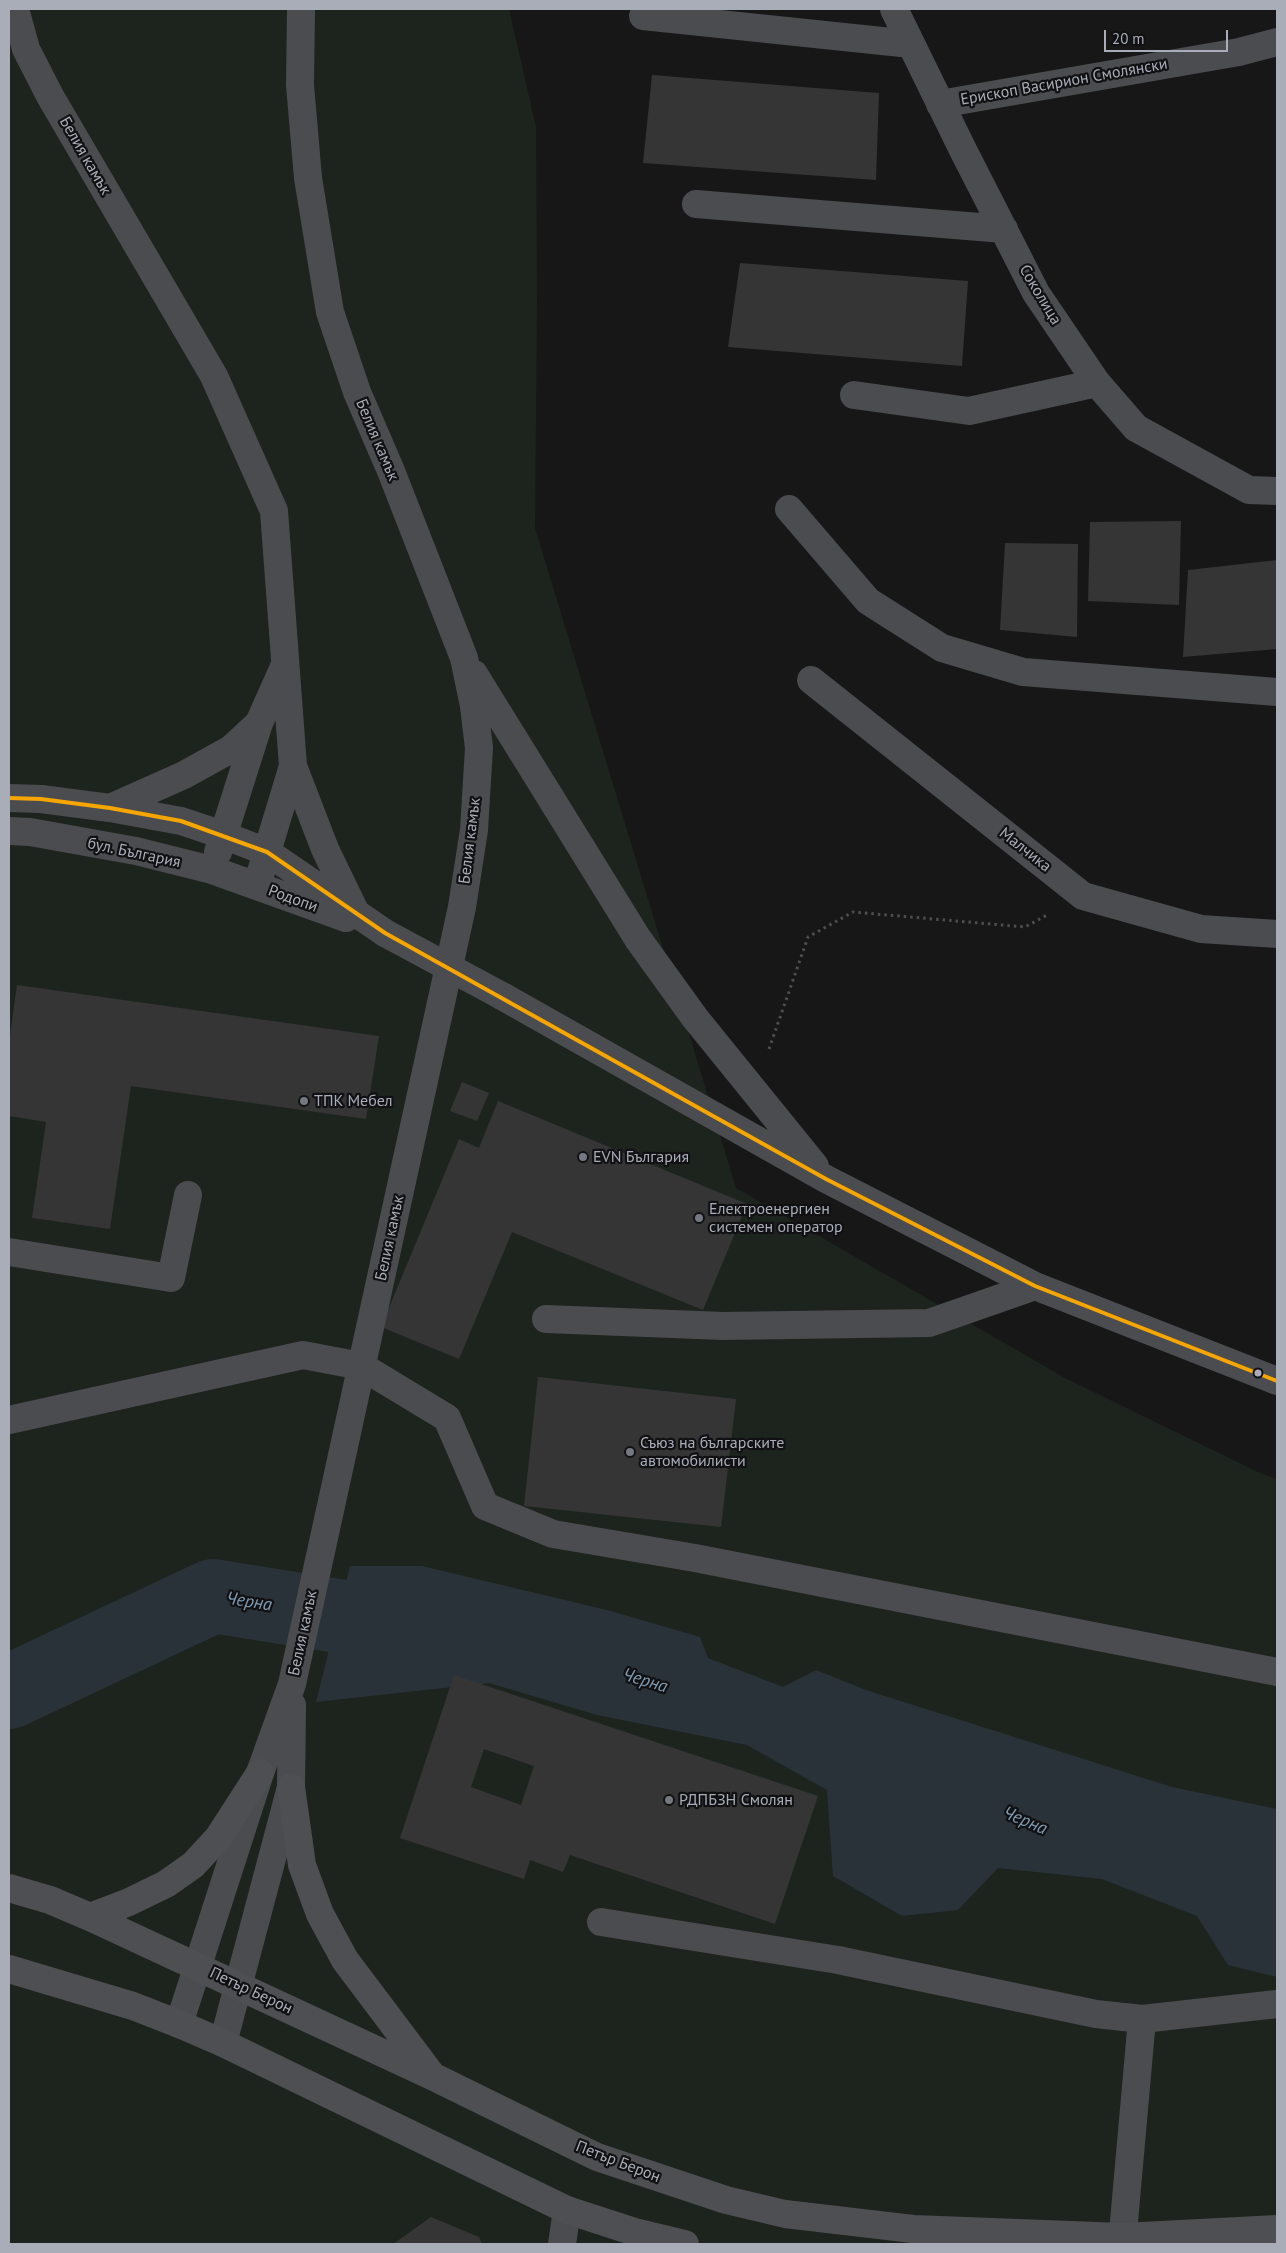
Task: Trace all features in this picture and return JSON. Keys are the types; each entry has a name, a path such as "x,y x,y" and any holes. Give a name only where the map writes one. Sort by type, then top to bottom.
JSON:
{"main road":[{"path":"90,1917 129,1902 166,1884 193,1865 218,1838 260,1773"},
{"path":"291,1787 302,1865 320,1914 345,1960 432,2076"},
{"name":"Петър Берон","path":"9,1888 50,1900 90,1917 432,2076 597,2157 726,2200 785,2214 913,2229 1123,2241 1277,2229"},
{"path":"9,1968 133,2006 223,2043 567,2210 635,2232 685,2244"}],"street":[{"name":"Белия камък","path":"15,9 26,49 50,96 214,376 274,511 293,766 257,886"},
{"name":"Белия камък","path":"179,2024 260,1773 292,1684 462,906 474,830 479,748 474,706 464,658 391,471 357,392 330,312 308,178 300,85 301,9"},
{"name":"Соколица","path":"894,9 1036,293 1097,383 1136,428 1249,490 1277,491"},
{"path":"643,16 911,44"},
{"name":"Ерископ Васирион Смолянски","path":"940,104 1239,52 1277,42"},
{"path":"696,204 1004,230"},
{"path":"854,395 969,411 1097,383"},
{"path":"789,509 868,602 942,648 1023,672 1277,692"},
{"path":"464,658 638,939 695,1018 826,1179"},
{"name":"Белия камък","path":"212,870 259,723 286,662"},
{"name":"Малчика","path":"811,680 1083,896 1201,929 1277,934"},
{"path":"110,808 184,776 231,749 259,723"},
{"path":"293,766 325,849 356,913"},
{"path":"9,798 42,799 110,808 181,821 267,852"},
{"name":"бул. България","path":"9,831 30,832 136,851 212,870 257,886"},
{"name":"Родопи","path":"267,852 385,933 502,996 826,1179 1036,1286 1277,1381"},
{"name":"Родопи","path":"257,886 385,933"},
{"path":"9,1252 171,1278 188,1195"},
{"path":"546,1318 723,1326 929,1323 1036,1286"},
{"path":"9,1420 303,1356 362,1366 447,1418 485,1506 552,1534 694,1558 1277,1672"},
{"name":"Белия камък","path":"223,2043 291,1787 292,1684"},
{"path":"601,1922 838,1960 1096,2014 1142,2019 1277,2004"},
{"path":"1123,2241 1142,2019"},
{"path":"562,2244 567,2210"}],"path":[{"path":"770,1056 768,1046 808,937 854,912 1025,927 1083,896"}],"shaded area":[{"path":"9,9 509,9 536,127 535,528 736,1188 1065,1378 1260,1473 1277,1479 1277,2244 9,2244"}],"water":[{"path":"350,1566 422,1566 607,1610 700,1637 708,1658 783,1687 816,1670 866,1690 1172,1787 1277,1809 1277,1977 1228,1965 1197,1916 1102,1879 998,1868 958,1910 902,1916 833,1876 827,1790 747,1745 597,1715 489,1683 316,1702"}],"building":[{"path":"652,75 879,93 876,180 643,163"},
{"path":"740,263 968,281 962,366 728,347"},
{"path":"1181,521 1179,605 1088,601 1090,522"},
{"path":"1005,543 1078,544 1077,637 1000,630"},
{"path":"1277,560 1277,649 1183,657 1188,570"},
{"name":"ТПК Мебел","path":"17,985 379,1036 366,1119 131,1086 110,1229 32,1218 46,1122 9,1116 9,1043"},
{"path":"462,1082 489,1093 477,1121 450,1111"},
{"path":"498,1101 747,1204 703,1310 512,1232 459,1359 381,1327 459,1139 479,1148"},
{"name":"Съюз на българските автомобилисти","path":"538,1377 736,1399 721,1527 524,1506"},
{"name":"РДПБЗН Смолян","path":"454,1675 818,1796 775,1924 570,1855 563,1872 530,1860 524,1879 400,1838","holes":["484,1749 534,1766 521,1805 471,1787"]},
{"path":"431,2217 479,2237 482,2244 393,2244"}],"waterway":[{"name":"Черна","path":"9,1692 213,1596 438,1632"}],"transit line":[{"path":"9,798 41,799 110,808 181,821 267,852 385,933 826,1179 1035,1286 1277,1381"}],"place":[{"name":"ТПК Мебел","path":"304,1101"},
{"name":"EVN България","path":"583,1157"},
{"name":"Електроенергиен системен оператор","path":"699,1218"},
{"name":"Съюз на българските автомобилисти","path":"630,1452"},
{"name":"РДПБЗН Смолян","path":"669,1800"}]}
